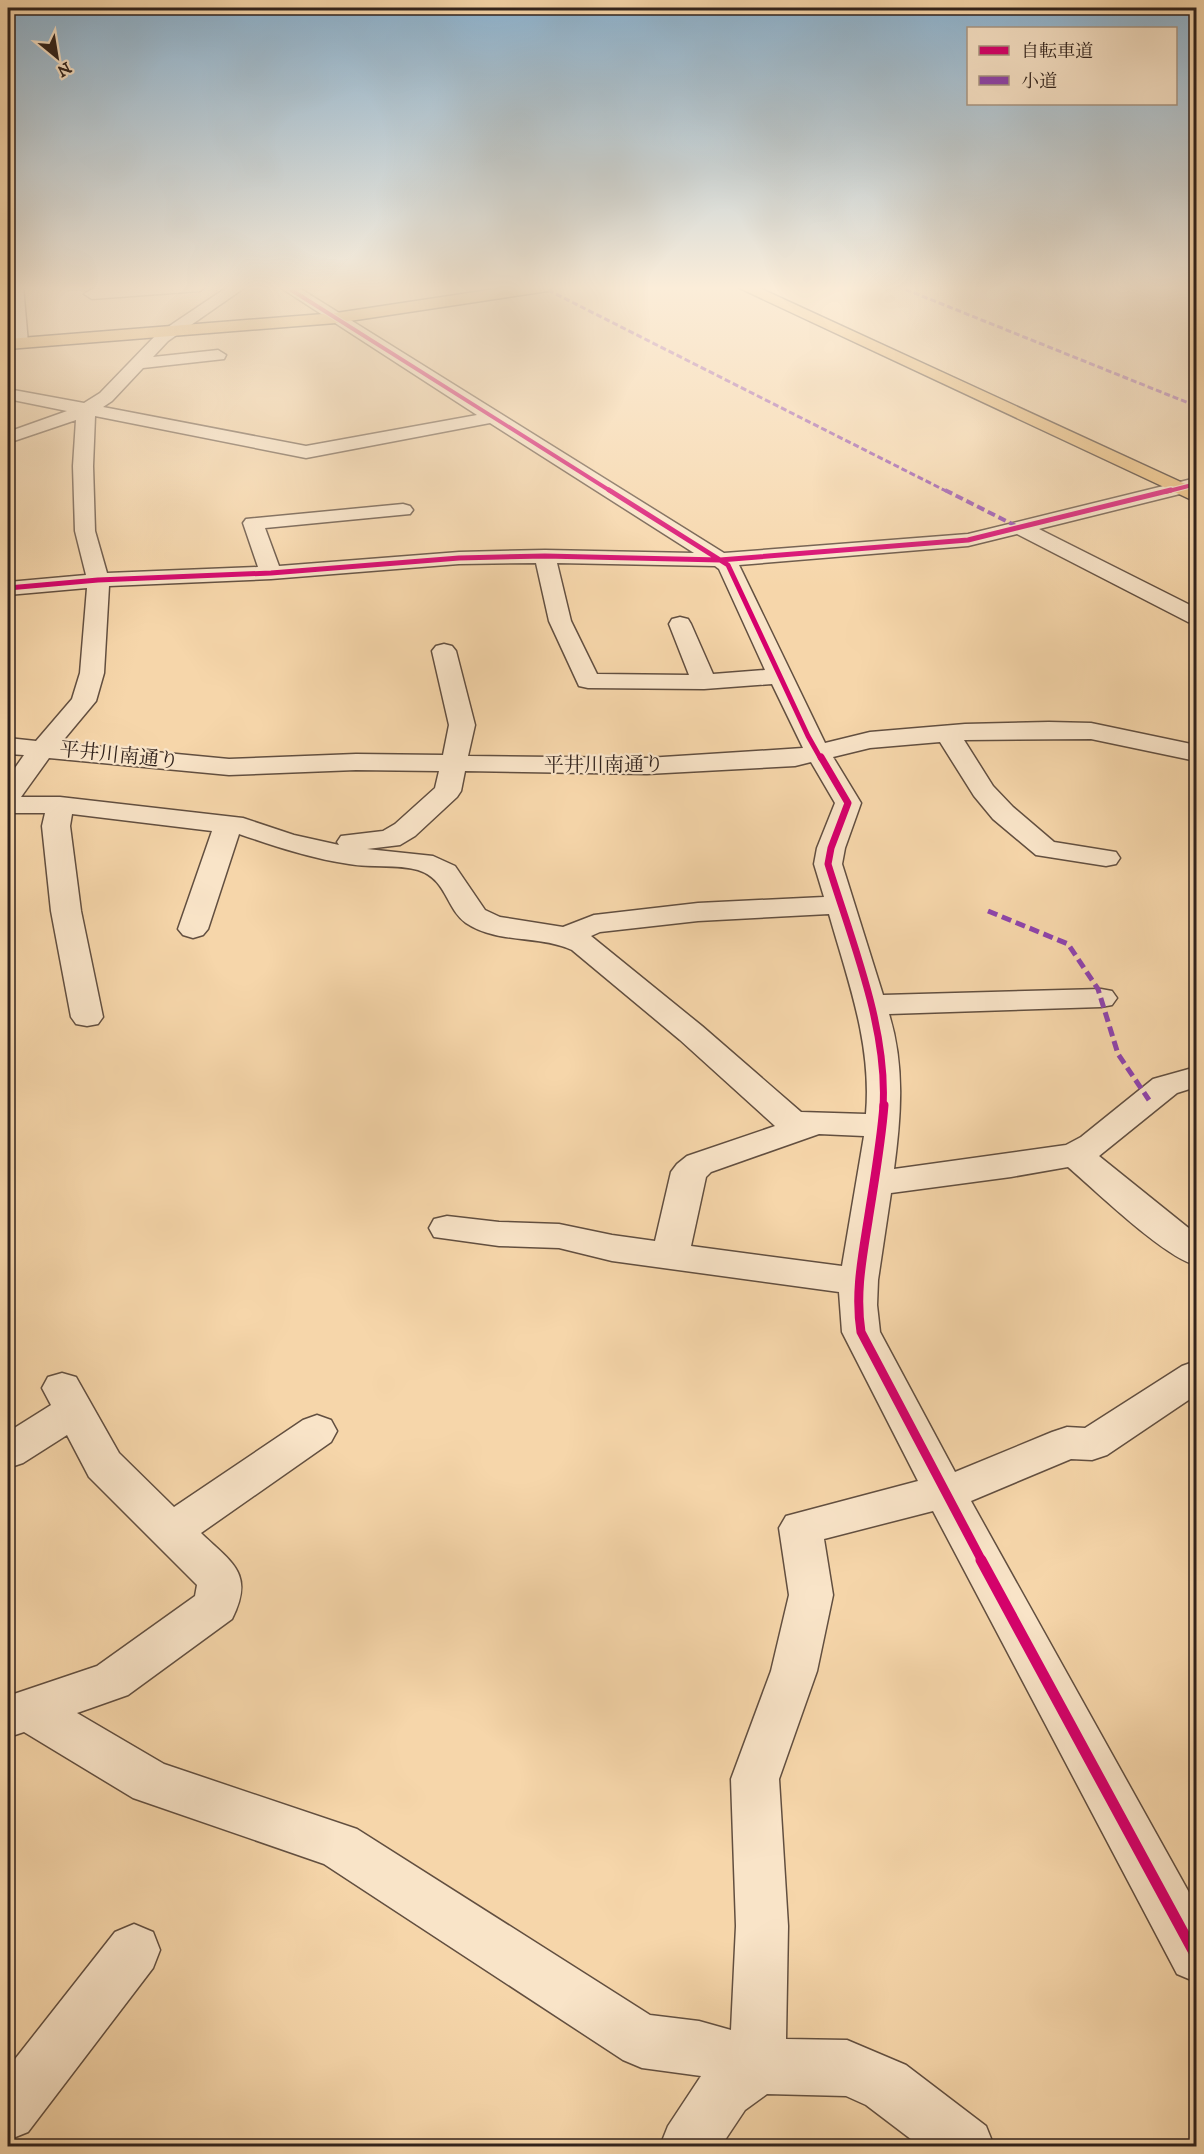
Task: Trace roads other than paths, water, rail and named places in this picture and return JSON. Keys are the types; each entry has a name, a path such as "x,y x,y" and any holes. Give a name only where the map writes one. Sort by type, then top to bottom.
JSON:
{"main road":[{"path":"964,387 1191,489"}],"street":[{"path":"8,438 86,410 106,397 116,387"},
{"path":"445,387 728,565 779,676 818,752 848,803 844,819 828,850 828,864 882,1046 881,1126 856,1307 861,1332 945,1493 1197,1956"},
{"path":"8,394 306,452 494,417"},
{"path":"8,796 84,701 92,673 98,580 85,531 83,466 86,410"},
{"path":"8,588 98,580 271,573 459,558 545,556 720,560 968,540 1191,489"},
{"path":"271,573 253,523 403,510"},
{"path":"1021,528 1197,617"},
{"path":"545,556 560,621 588,681 704,682 779,676"},
{"path":"680,624 704,682"},
{"path":"8,805 60,805 235,825 349,842 390,839 405,830 448,791 462,725 444,651"},
{"name":"平井川南通り","path":"8,746 229,767 356,762 647,766 795,758 870,740 948,734 1091,731 1197,753"},
{"path":"948,734 983,790 1003,813 1046,849 1106,858"},
{"path":"60,805 56,826 66,910 87,1017"},
{"path":"193,929 235,825"},
{"path":"235,825 285,841 350,856 423,862 445,873 475,916 493,925 566,936 582,944 691,1033 792,1122 881,1126"},
{"path":"566,936 594,924 698,912 839,906"},
{"path":"871,1005 1101,998"},
{"path":"874,1182 1011,1166 1075,1155 1093,1145 1165,1086 1197,1077"},
{"path":"670,1256 689,1172 699,1164 817,1123"},
{"path":"1075,1155 1161,1226 1197,1252"},
{"path":"447,1228 499,1234 559,1236 612,1248 858,1281"},
{"path":"759,2066 758,2001 762,1926 755,1779 794,1671 811,1595 801,1528 945,1493 973,1484 1067,1443 1092,1444 1197,1376"},
{"path":"8,1452 68,1399 104,1465 220,1580 216,1606 112,1681 18,1713"},
{"path":"171,1531 317,1431"},
{"path":"18,1713 150,1782 339,1846 642,2041 699,2048 759,2066 847,2067 886,2085 966,2146"},
{"path":"8,2112 134,1950"},
{"path":"688,2146 725,2090 759,2066"}]}
